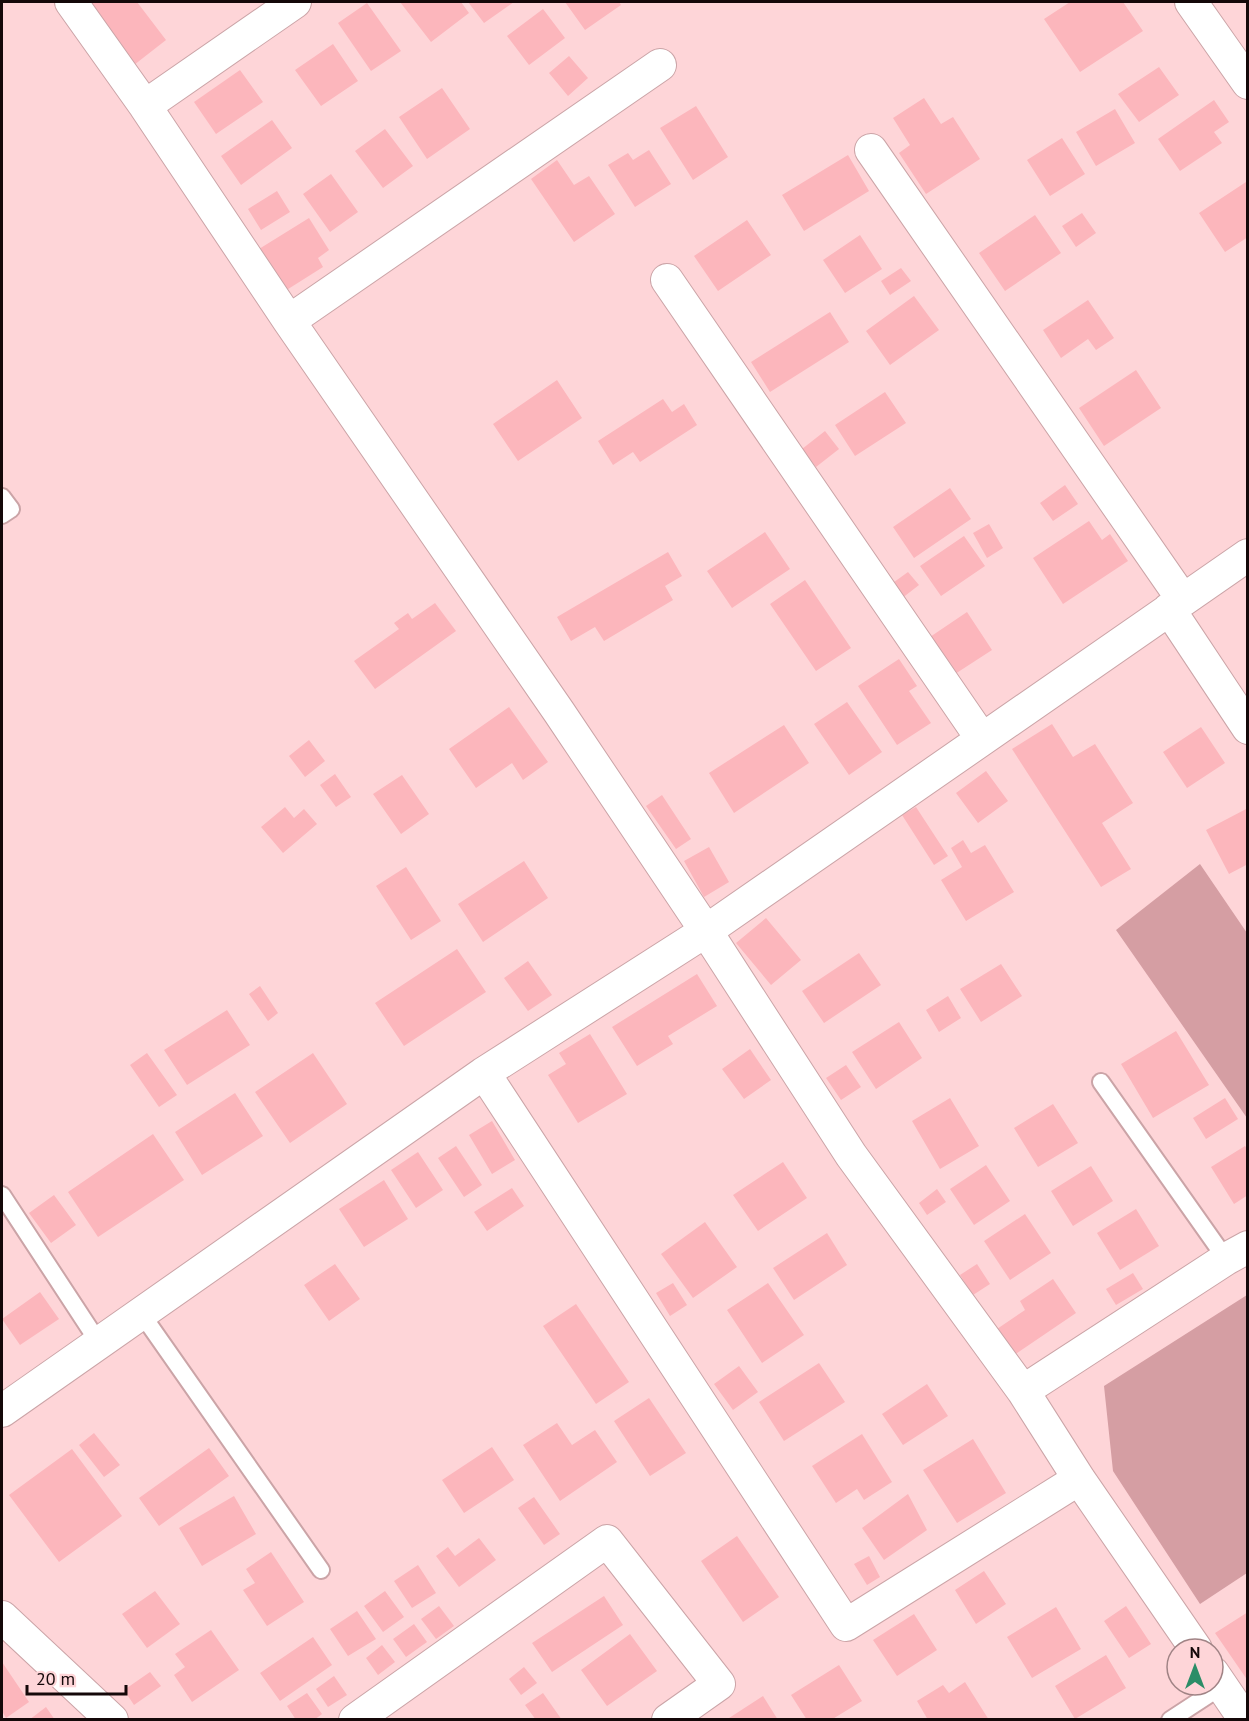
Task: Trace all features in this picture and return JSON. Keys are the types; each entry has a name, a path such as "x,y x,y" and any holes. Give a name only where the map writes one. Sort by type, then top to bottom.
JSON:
{"street":[{"path":"71,2 145,106 289,321 552,702 706,931 852,1155 1023,1391 1079,1479 1188,1637"},
{"path":"145,106 295,2"},
{"path":"1191,2 1248,83"},
{"path":"289,321 660,65"},
{"path":"871,150 1176,605 1248,728"},
{"path":"667,280 982,739"},
{"path":"2,1411 484,1073 706,931 1248,555"},
{"path":"484,1073 846,1625 1079,1479"},
{"path":"1023,1391 1237,1253"},
{"path":"355,1719 608,1541 719,1683 668,1719"},
{"path":"2,1617 112,1719"},
{"path":"1225,1691 1245,1719"}],"lane":[{"path":"2,496 11,509 2,515"},
{"path":"1101,1082 1237,1253"},
{"path":"2,1195 99,1344"},
{"path":"141,1313 321,1570"},
{"path":"1170,1719 1197,1697"}],"shaded area":[{"path":"1200,864 1247,933 1247,1118 1116,930"},
{"path":"1247,1295 1247,1573 1200,1604 1113,1471 1104,1386"}],"building":[{"path":"86,2 137,2 166,40 134,65"},
{"path":"400,2 461,2 469,13 431,42"},
{"path":"468,2 514,2 484,23"},
{"path":"565,2 619,2 621,5 585,30"},
{"path":"1070,2 1123,2 1143,31 1080,72 1044,19"},
{"path":"367,3 401,51 371,71 338,23"},
{"path":"543,9 565,38 529,65 507,36"},
{"path":"333,44 358,81 321,106 295,70"},
{"path":"569,56 588,78 568,96 549,73"},
{"path":"1159,67 1179,95 1139,122 1118,94"},
{"path":"240,70 263,102 216,134 194,102"},
{"path":"442,88 470,129 427,159 399,117"},
{"path":"924,98 941,124 953,117 980,159 926,194 899,153 910,145 893,118"},
{"path":"1214,100 1229,122 1214,132 1222,143 1180,171 1158,139"},
{"path":"696,106 728,157 693,180 660,128"},
{"path":"1115,109 1135,143 1096,166 1076,132"},
{"path":"272,120 292,148 241,185 221,156"},
{"path":"385,129 413,166 383,188 355,151"},
{"path":"1062,138 1085,174 1050,196 1027,160"},
{"path":"649,150 671,184 635,207 608,165 628,153 633,160"},
{"path":"848,155 869,191 804,231 782,195"},
{"path":"557,160 574,185 589,176 615,214 574,242 531,179"},
{"path":"331,174 358,212 330,232 303,194"},
{"path":"1246,182 1248,185 1248,237 1225,252 1199,213"},
{"path":"277,191 290,212 261,230 248,209"},
{"path":"1082,213 1096,233 1076,247 1062,226"},
{"path":"1035,215 1061,253 1005,291 979,253"},
{"path":"309,218 329,250 318,258 323,267 285,291 259,249"},
{"path":"747,220 771,255 718,291 694,256"},
{"path":"860,235 882,269 845,293 823,260"},
{"path":"901,268 911,281 890,295 881,281"},
{"path":"914,296 939,330 890,365 866,331"},
{"path":"1088,300 1114,338 1096,350 1088,339 1061,358 1043,330"},
{"path":"830,312 849,342 770,392 751,362"},
{"path":"1136,370 1161,408 1104,446 1079,408"},
{"path":"557,380 582,418 518,461 493,424"},
{"path":"885,392 906,423 855,456 835,425"},
{"path":"663,399 672,412 684,404 697,425 640,462 633,452 613,465 598,441"},
{"path":"825,431 839,449 816,467 802,449"},
{"path":"1065,485 1078,504 1053,521 1040,503"},
{"path":"950,488 971,519 914,558 893,527"},
{"path":"1089,521 1102,540 1110,534 1128,561 1063,604 1033,558"},
{"path":"989,524 1003,548 987,558 973,533"},
{"path":"765,532 790,569 732,608 707,571"},
{"path":"964,536 985,566 941,596 920,566"},
{"path":"668,552 682,576 665,586 673,600 604,641 595,627 571,641 557,617"},
{"path":"908,572 919,585 901,599 890,585"},
{"path":"805,580 851,648 816,671 770,604"},
{"path":"435,603 456,631 375,689 354,661 399,629 394,623 408,613 412,619"},
{"path":"967,612 992,650 955,674 930,637"},
{"path":"899,659 917,686 909,691 931,723 897,745 858,686"},
{"path":"847,702 882,752 849,775 814,724"},
{"path":"509,707 548,762 523,780 512,763 476,788 449,749"},
{"path":"1052,724 1073,757 1095,744 1133,803 1102,823 1131,869 1101,887 1012,749"},
{"path":"784,725 809,763 734,813 709,773"},
{"path":"1201,727 1225,763 1187,788 1163,752"},
{"path":"309,740 325,761 305,777 289,756"},
{"path":"986,771 1008,801 978,823 956,793"},
{"path":"335,774 351,797 336,807 320,785"},
{"path":"402,775 429,814 401,834 373,794"},
{"path":"662,795 691,839 676,849 646,806"},
{"path":"285,807 294,818 304,809 317,824 283,853 261,827"},
{"path":"916,807 948,856 934,865 902,815"},
{"path":"1248,808 1248,864 1229,874 1206,830"},
{"path":"963,840 971,853 985,845 1014,892 966,921 941,880 962,867 951,848"},
{"path":"709,847 729,882 704,897 684,861"},
{"path":"524,861 548,898 483,942 458,904"},
{"path":"406,867 441,921 411,940 376,886"},
{"path":"766,918 801,960 771,985 736,943"},
{"path":"457,949 486,992 404,1046 375,1003"},
{"path":"859,953 881,985 824,1023 802,991"},
{"path":"528,961 552,995 528,1011 504,978"},
{"path":"1001,964 1022,996 981,1022 960,989"},
{"path":"697,974 717,1006 668,1036 673,1044 637,1066 612,1027"},
{"path":"260,986 278,1013 268,1021 249,994"},
{"path":"948,996 961,1018 939,1032 926,1010"},
{"path":"227,1010 250,1045 187,1085 164,1050"},
{"path":"899,1022 922,1058 876,1089 852,1052"},
{"path":"1176,1031 1209,1085 1153,1118 1121,1064"},
{"path":"590,1034 627,1094 578,1123 548,1075 566,1064 559,1053"},
{"path":"750,1049 771,1080 744,1099 722,1069"},
{"path":"147,1053 177,1095 159,1107 130,1065"},
{"path":"313,1053 347,1104 290,1143 255,1092"},
{"path":"846,1065 861,1087 841,1100 826,1078"},
{"path":"235,1093 263,1136 202,1175 175,1132"},
{"path":"950,1098 979,1146 940,1169 912,1121"},
{"path":"1225,1098 1238,1119 1206,1139 1193,1118"},
{"path":"1053,1104 1078,1143 1038,1167 1014,1128"},
{"path":"492,1121 515,1160 492,1174 469,1135"},
{"path":"153,1134 184,1180 98,1237 68,1192"},
{"path":"456,1146 482,1185 464,1197 438,1158"},
{"path":"1245,1146 1248,1150 1248,1195 1234,1204 1211,1167"},
{"path":"418,1152 443,1190 416,1208 391,1170"},
{"path":"783,1162 807,1198 758,1231 733,1195"},
{"path":"986,1165 1010,1201 974,1225 950,1189"},
{"path":"1091,1166 1113,1201 1073,1226 1051,1191"},
{"path":"384,1180 408,1219 364,1247 339,1209"},
{"path":"512,1188 524,1206 487,1231 474,1212"},
{"path":"937,1189 946,1202 927,1215 919,1203"},
{"path":"54,1195 76,1225 51,1243 29,1213"},
{"path":"1136,1209 1159,1246 1120,1270 1097,1233"},
{"path":"1025,1214 1051,1253 1010,1280 984,1241"},
{"path":"705,1222 737,1267 693,1298 661,1254"},
{"path":"827,1233 847,1265 794,1300 773,1268"},
{"path":"335,1264 360,1299 329,1321 304,1285"},
{"path":"977,1264 990,1284 973,1295 960,1275"},
{"path":"1133,1273 1143,1289 1116,1305 1106,1289"},
{"path":"1053,1279 1076,1313 1014,1355 997,1329 1025,1310 1020,1301"},
{"path":"673,1283 687,1305 670,1316 656,1293"},
{"path":"768,1283 804,1335 762,1363 727,1310"},
{"path":"40,1292 59,1319 20,1345 2,1319"},
{"path":"576,1304 629,1382 596,1404 543,1326"},
{"path":"819,1363 845,1402 784,1441 759,1402"},
{"path":"739,1366 758,1392 733,1410 714,1384"},
{"path":"927,1384 948,1416 903,1445 882,1414"},
{"path":"649,1398 686,1453 650,1476 614,1421"},
{"path":"557,1423 572,1445 595,1430 617,1462 560,1501 523,1445"},
{"path":"94,1433 120,1465 104,1477 79,1445"},
{"path":"862,1434 892,1482 864,1500 857,1489 836,1503 812,1466"},
{"path":"973,1439 1006,1493 957,1523 923,1470"},
{"path":"492,1447 514,1480 464,1513 442,1480"},
{"path":"209,1448 229,1476 159,1526 139,1498"},
{"path":"72,1449 122,1516 59,1562 9,1495"},
{"path":"908,1494 927,1530 884,1560 862,1528"},
{"path":"234,1496 256,1534 202,1566 179,1528"},
{"path":"534,1497 560,1534 544,1545 518,1508"},
{"path":"737,1536 779,1597 743,1622 701,1561"},
{"path":"479,1538 496,1560 459,1587 436,1556 448,1547 455,1556"},
{"path":"271,1552 304,1602 267,1626 243,1590 255,1583 246,1569"},
{"path":"869,1556 880,1577 867,1585 854,1564"},
{"path":"418,1565 436,1593 412,1608 394,1581"},
{"path":"984,1571 1006,1604 976,1624 955,1590"},
{"path":"155,1591 180,1624 147,1648 122,1614"},
{"path":"385,1591 404,1617 383,1632 364,1606"},
{"path":"604,1596 623,1625 552,1672 532,1643"},
{"path":"439,1606 454,1626 436,1639 421,1619"},
{"path":"1126,1606 1151,1644 1129,1658 1104,1621"},
{"path":"1056,1607 1081,1649 1032,1678 1007,1637"},
{"path":"357,1611 376,1639 348,1656 330,1629"},
{"path":"1248,1612 1248,1681 1225,1648 1225,1637 1218,1637 1215,1633"},
{"path":"914,1614 937,1650 897,1676 873,1640"},
{"path":"414,1624 427,1642 406,1657 393,1639"},
{"path":"211,1630 239,1670 192,1702 174,1675 185,1667 175,1654"},
{"path":"630,1634 657,1671 607,1706 581,1670"},
{"path":"313,1637 332,1665 280,1701 260,1673"},
{"path":"382,1645 395,1662 378,1675 366,1658"},
{"path":"1106,1655 1126,1688 1075,1719 1055,1686"},
{"path":"2,1662 29,1702 6,1718 2,1711"},
{"path":"839,1665 862,1701 831,1720 807,1720 791,1695"},
{"path":"524,1667 537,1683 521,1695 509,1679"},
{"path":"150,1672 161,1686 134,1705 124,1690"},
{"path":"334,1676 347,1695 328,1707 316,1689"},
{"path":"965,1682 989,1720 928,1720 917,1701 943,1685 949,1693"},
{"path":"307,1693 322,1714 314,1720 296,1720 287,1706"},
{"path":"543,1693 562,1720 536,1720 525,1705"},
{"path":"763,1696 778,1720 726,1720"},
{"path":"46,1707 55,1720 29,1720"}]}
